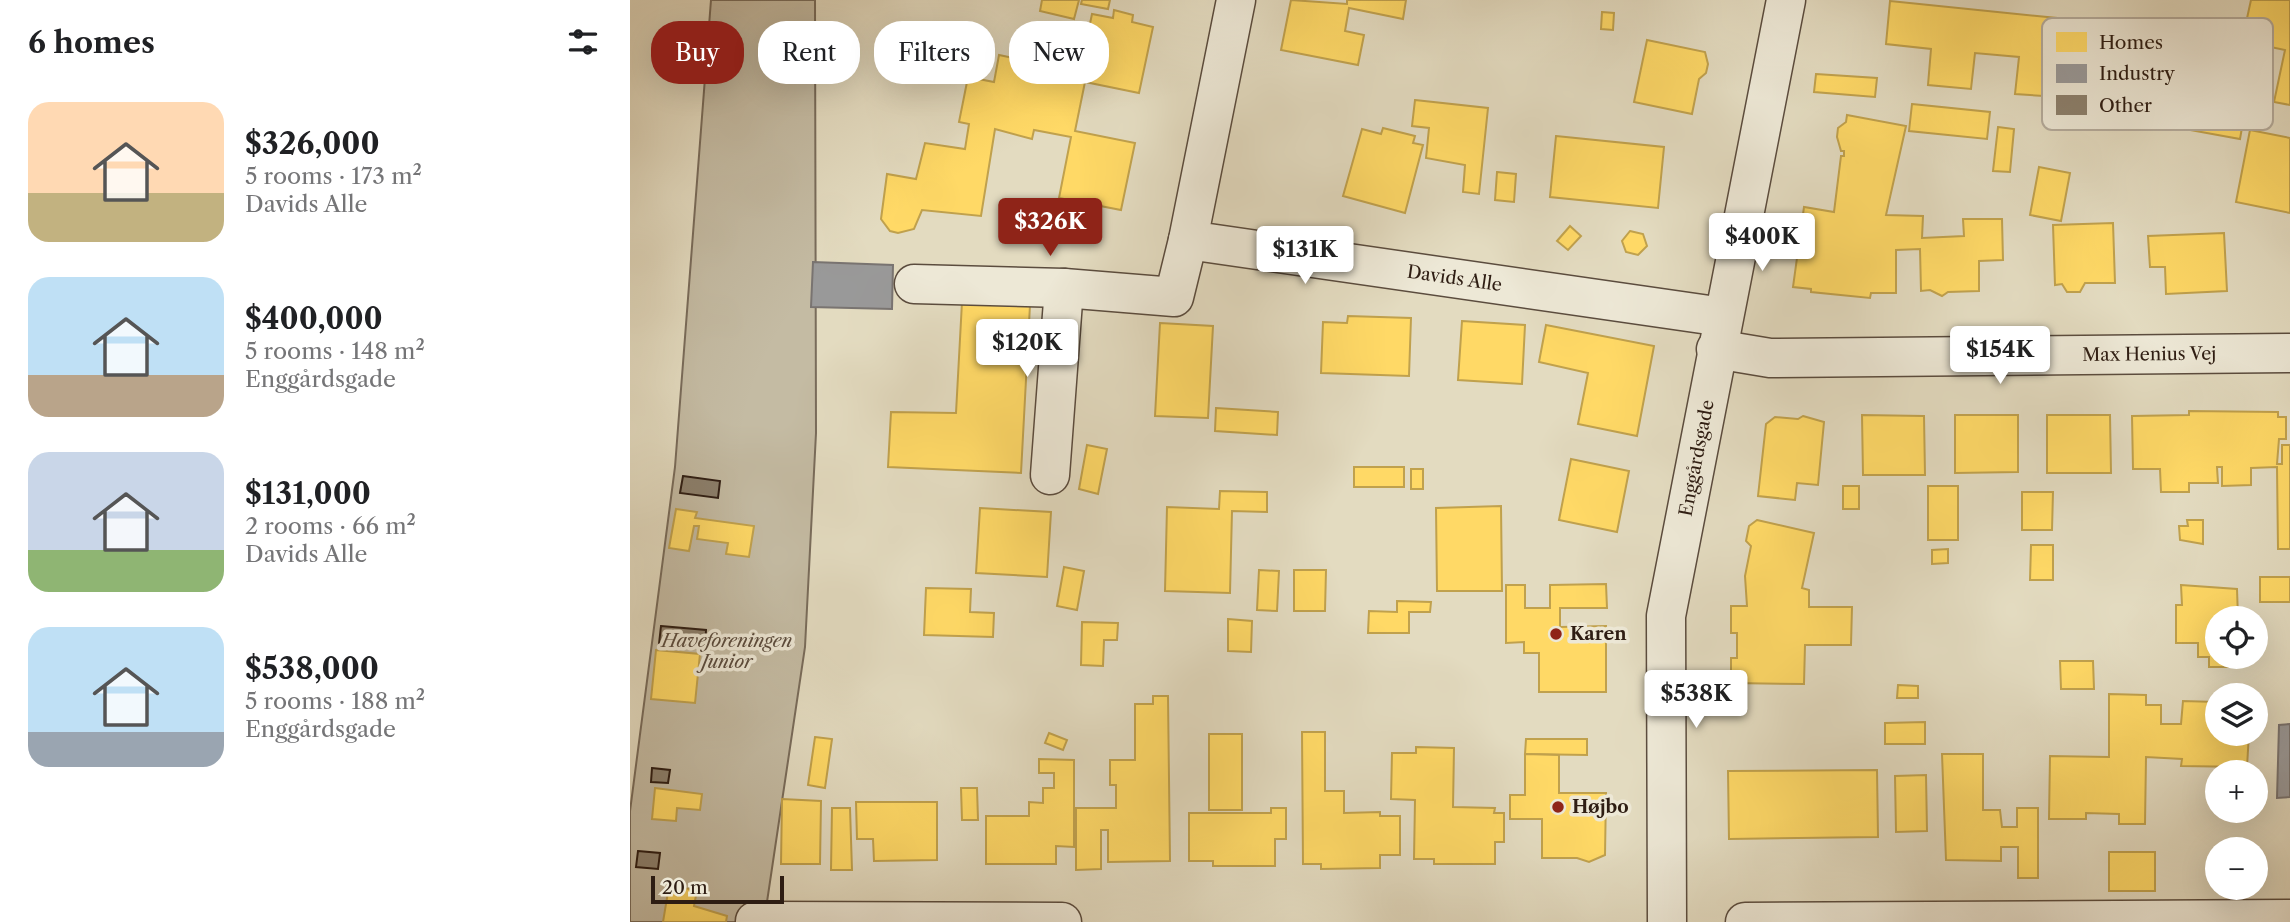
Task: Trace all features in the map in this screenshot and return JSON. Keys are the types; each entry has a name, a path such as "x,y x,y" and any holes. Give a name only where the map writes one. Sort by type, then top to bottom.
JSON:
{"street":[{"path":"914,284 1064,288 1174,297 1236,0"},
{"name":"Enggårdsgade","path":"1667,922 1666,616 1786,0"},
{"name":"Davids Alle","path":"1188,240 1719,333"},
{"path":"1050,475 1064,288"},
{"name":"Max Henius Vej","path":"1719,333 1770,358 2290,353"},
{"path":"1745,922 2290,919"},
{"path":"755,921 1062,922"}],"green space":[{"name":"Haveforeningen Junior","path":"711,0 815,0 815,21 758,21 758,84 815,84 816,433 805,647 764,922 630,922 630,811 675,467 705,84 744,84 744,21 709,21"}],"building: Homes":[{"path":"1042,0 1079,0 1074,19 1040,11"},
{"path":"1082,0 1110,0 1108,9 1081,4"},
{"path":"1291,0 1347,4 1347,0 1406,0 1403,19 1349,8 1345,31 1364,35 1358,65 1281,50"},
{"path":"2251,0 2290,0 2290,105 2274,102 2285,50 2273,47 2273,18 2247,18"},
{"path":"1890,1 2057,18 2042,18 2042,96 2015,94 2019,57 1975,53 1971,89 1928,85 1931,49 1886,44"},
{"path":"1114,10 1133,15 1132,22 1153,27 1139,93 1095,84 1109,84 1109,21 1091,21 1092,14 1113,18"},
{"path":"1602,12 1614,13 1613,30 1601,29"},
{"path":"1647,40 1705,52 1708,64 1706,73 1699,79 1692,114 1634,102"},
{"path":"999,55 1009,57 1009,84 1085,84 1075,131 1135,143 1121,210 1059,198 1071,137 1034,130 1032,139 995,129 981,216 922,210 914,229 898,233 890,231 881,219 887,174 916,179 925,143 965,149 969,124 959,122 967,84 995,84"},
{"path":"1816,74 1877,78 1875,97 1814,92"},
{"path":"1415,100 1488,108 1479,194 1463,192 1465,165 1426,158 1429,128 1412,126"},
{"path":"1912,104 1990,112 1987,139 1909,131"},
{"path":"1847,115 1906,126 1886,215 1923,216 1922,238 1964,236 1963,219 2002,219 2003,260 1979,261 1979,291 1948,292 1942,296 1930,290 1921,291 1920,249 1896,250 1896,293 1871,293 1870,298 1811,292 1811,289 1793,287 1804,207 1834,212 1841,156 1844,156 1837,137 1838,128 1846,122"},
{"path":"1998,127 2014,129 2010,172 1993,171"},
{"path":"1383,128 1415,136 1413,143 1423,145 1405,213 1343,196 1362,129 1381,134"},
{"path":"2190,130 2242,130 2240,139"},
{"path":"2250,130 2290,138 2290,213 2236,202"},
{"path":"1556,136 1664,147 1658,208 1550,197"},
{"path":"2039,167 2070,173 2061,221 2030,215"},
{"path":"1497,172 1516,174 1514,202 1495,200"},
{"path":"2113,223 2115,283 2085,283 2080,292 2067,292 2062,284 2055,285 2053,225"},
{"path":"1570,226 1581,236 1568,250 1557,241"},
{"path":"1630,231 1643,234 1647,246 1638,255 1626,252 1622,241"},
{"path":"2224,233 2227,291 2166,294 2165,267 2150,267 2148,236"},
{"path":"962,302 1030,305 1021,473 888,467 891,412 956,413"},
{"path":"1348,316 1411,318 1409,376 1321,373 1323,322 1347,323"},
{"path":"1462,321 1525,325 1522,384 1458,380"},
{"path":"1160,323 1213,326 1208,418 1155,416"},
{"path":"1546,325 1654,346 1637,436 1578,424 1588,373 1539,362"},
{"path":"1216,408 1278,412 1277,435 1215,431"},
{"path":"2189,411 2278,412 2278,417 2286,417 2286,439 2279,439 2277,464 2282,464 2282,445 2290,445 2290,549 2278,549 2277,467 2251,468 2251,485 2222,486 2222,467 2217,467 2218,483 2189,483 2189,492 2161,492 2160,469 2133,469 2132,416 2189,415"},
{"path":"1862,415 1924,416 1925,475 1863,475"},
{"path":"1955,415 2018,415 2018,472 1955,473"},
{"path":"2047,415 2110,415 2111,473 2047,473"},
{"path":"1803,416 1824,422 1818,485 1797,483 1795,500 1758,496 1766,424 1775,417 1798,419"},
{"path":"1087,445 1107,449 1098,494 1079,489"},
{"path":"1571,459 1629,471 1617,532 1559,520"},
{"path":"1354,467 1404,467 1404,487 1354,487"},
{"path":"1411,469 1423,469 1423,489 1411,489"},
{"path":"1843,486 1859,486 1859,509 1843,509"},
{"path":"1928,486 1958,486 1958,540 1928,540"},
{"path":"1220,491 1267,492 1267,512 1232,511 1230,593 1165,591 1167,507 1219,509"},
{"path":"2022,492 2053,492 2052,530 2022,530"},
{"path":"1501,506 1502,591 1437,591 1436,508"},
{"path":"980,508 1051,512 1047,577 976,573"},
{"path":"676,509 697,512 695,518 754,526 749,557 726,554 728,543 697,539 699,526 694,526 689,551 669,548"},
{"path":"1757,520 1814,533 1802,588 1809,590 1809,607 1852,607 1851,645 1805,645 1804,684 1731,683 1731,658 1737,658 1737,633 1731,633 1731,606 1747,606 1745,576 1751,546 1746,541 1749,526"},
{"path":"2187,520 2203,520 2203,544 2180,540 2179,526 2188,526"},
{"path":"2031,545 2053,545 2053,580 2030,580"},
{"path":"1948,549 1948,563 1932,564 1932,550"},
{"path":"1064,567 1084,571 1077,610 1057,606"},
{"path":"1259,570 1279,571 1277,611 1257,610"},
{"path":"1294,570 1326,570 1325,611 1294,611"},
{"path":"2260,577 2290,577 2290,602 2260,602"},
{"name":"Karen","path":"1606,584 1607,608 1560,608 1560,627 1606,626 1606,692 1539,692 1539,653 1524,653 1524,642 1506,643 1506,585 1525,585 1525,608 1550,608 1550,585"},
{"path":"2181,585 2237,589 2238,606 2205,606 2205,657 2198,657 2198,643 2176,643 2176,605 2182,605"},
{"path":"926,588 971,589 970,612 994,613 993,637 924,635"},
{"path":"1397,601 1431,602 1430,612 1409,612 1409,633 1368,633 1369,611 1397,612"},
{"path":"1228,619 1252,621 1251,652 1228,651"},
{"path":"1082,622 1118,623 1117,640 1104,640 1103,666 1081,665"},
{"path":"656,650 700,654 695,703 651,699"},
{"path":"2060,661 2093,661 2094,689 2061,689"},
{"path":"1898,685 1918,686 1918,698 1897,698"},
{"path":"2109,694 2146,695 2146,705 2161,705 2161,724 2181,724 2183,701 2205,702 2205,746 2248,746 2247,760 2205,760 2205,766 2181,766 2182,759 2146,757 2145,824 2119,824 2119,814 2086,813 2086,819 2049,819 2050,756 2109,757"},
{"path":"1153,696 1168,696 1170,861 1108,862 1108,830 1101,830 1101,869 1076,870 1076,808 1116,808 1116,785 1110,785 1110,760 1135,760 1135,704 1153,704"},
{"path":"1925,722 1925,744 1885,744 1885,723"},
{"path":"1302,732 1325,732 1325,791 1344,791 1344,813 1380,812 1380,816 1400,816 1400,855 1380,855 1380,868 1321,869 1321,864 1303,864"},
{"path":"1049,733 1067,740 1063,750 1045,743"},
{"path":"1209,734 1242,734 1242,810 1209,810"},
{"path":"815,737 832,739 825,788 808,785"},
{"path":"1526,739 1587,739 1587,755 1525,754"},
{"path":"1416,747 1454,748 1453,807 1495,808 1494,813 1504,813 1504,842 1495,842 1495,864 1434,864 1434,859 1414,859 1415,800 1391,799 1392,753 1416,753"},
{"name":"Højbo","path":"1525,754 1559,755 1559,793 1606,793 1605,855 1589,862 1577,858 1542,858 1542,819 1510,819 1510,795 1525,795"},
{"path":"1942,754 1983,754 1983,810 2000,810 2002,827 2017,827 2017,808 2038,808 2038,878 2018,878 2018,847 2001,847 2001,861 1946,860"},
{"path":"1039,759 1074,760 1074,847 1056,846 1056,864 986,864 986,816 1029,816 1029,802 1043,803 1043,788 1054,788 1054,773 1039,773"},
{"path":"1877,770 1878,837 1729,839 1728,771"},
{"path":"1926,775 1927,831 1896,832 1895,776"},
{"path":"655,788 702,794 700,810 677,808 676,821 652,819"},
{"path":"961,788 977,788 978,820 962,820"},
{"path":"782,799 821,801 820,864 781,864"},
{"path":"856,802 937,802 937,860 874,861 873,839 857,839"},
{"path":"832,808 850,808 852,870 831,870"},
{"path":"1271,808 1286,808 1286,839 1275,839 1275,866 1213,866 1213,861 1189,861 1189,813 1271,813"},
{"path":"2109,852 2155,852 2155,891 2109,891"},
{"path":"669,886 697,890 694,906 727,916 726,922 663,922"}],"building: Industry":[{"path":"813,262 893,265 892,309 811,307"},
{"path":"2290,724 2290,797 2277,798 2279,725"}],"building: Other":[{"path":"683,476 720,481 718,498 680,493"},
{"path":"661,626 706,630 705,648 659,644"},
{"path":"652,768 670,770 668,783 651,782"},
{"path":"638,851 660,853 658,869 636,867"}],"place":[{"name":"Karen","path":"1556,634"},
{"name":"Højbo","path":"1558,807"}]}
